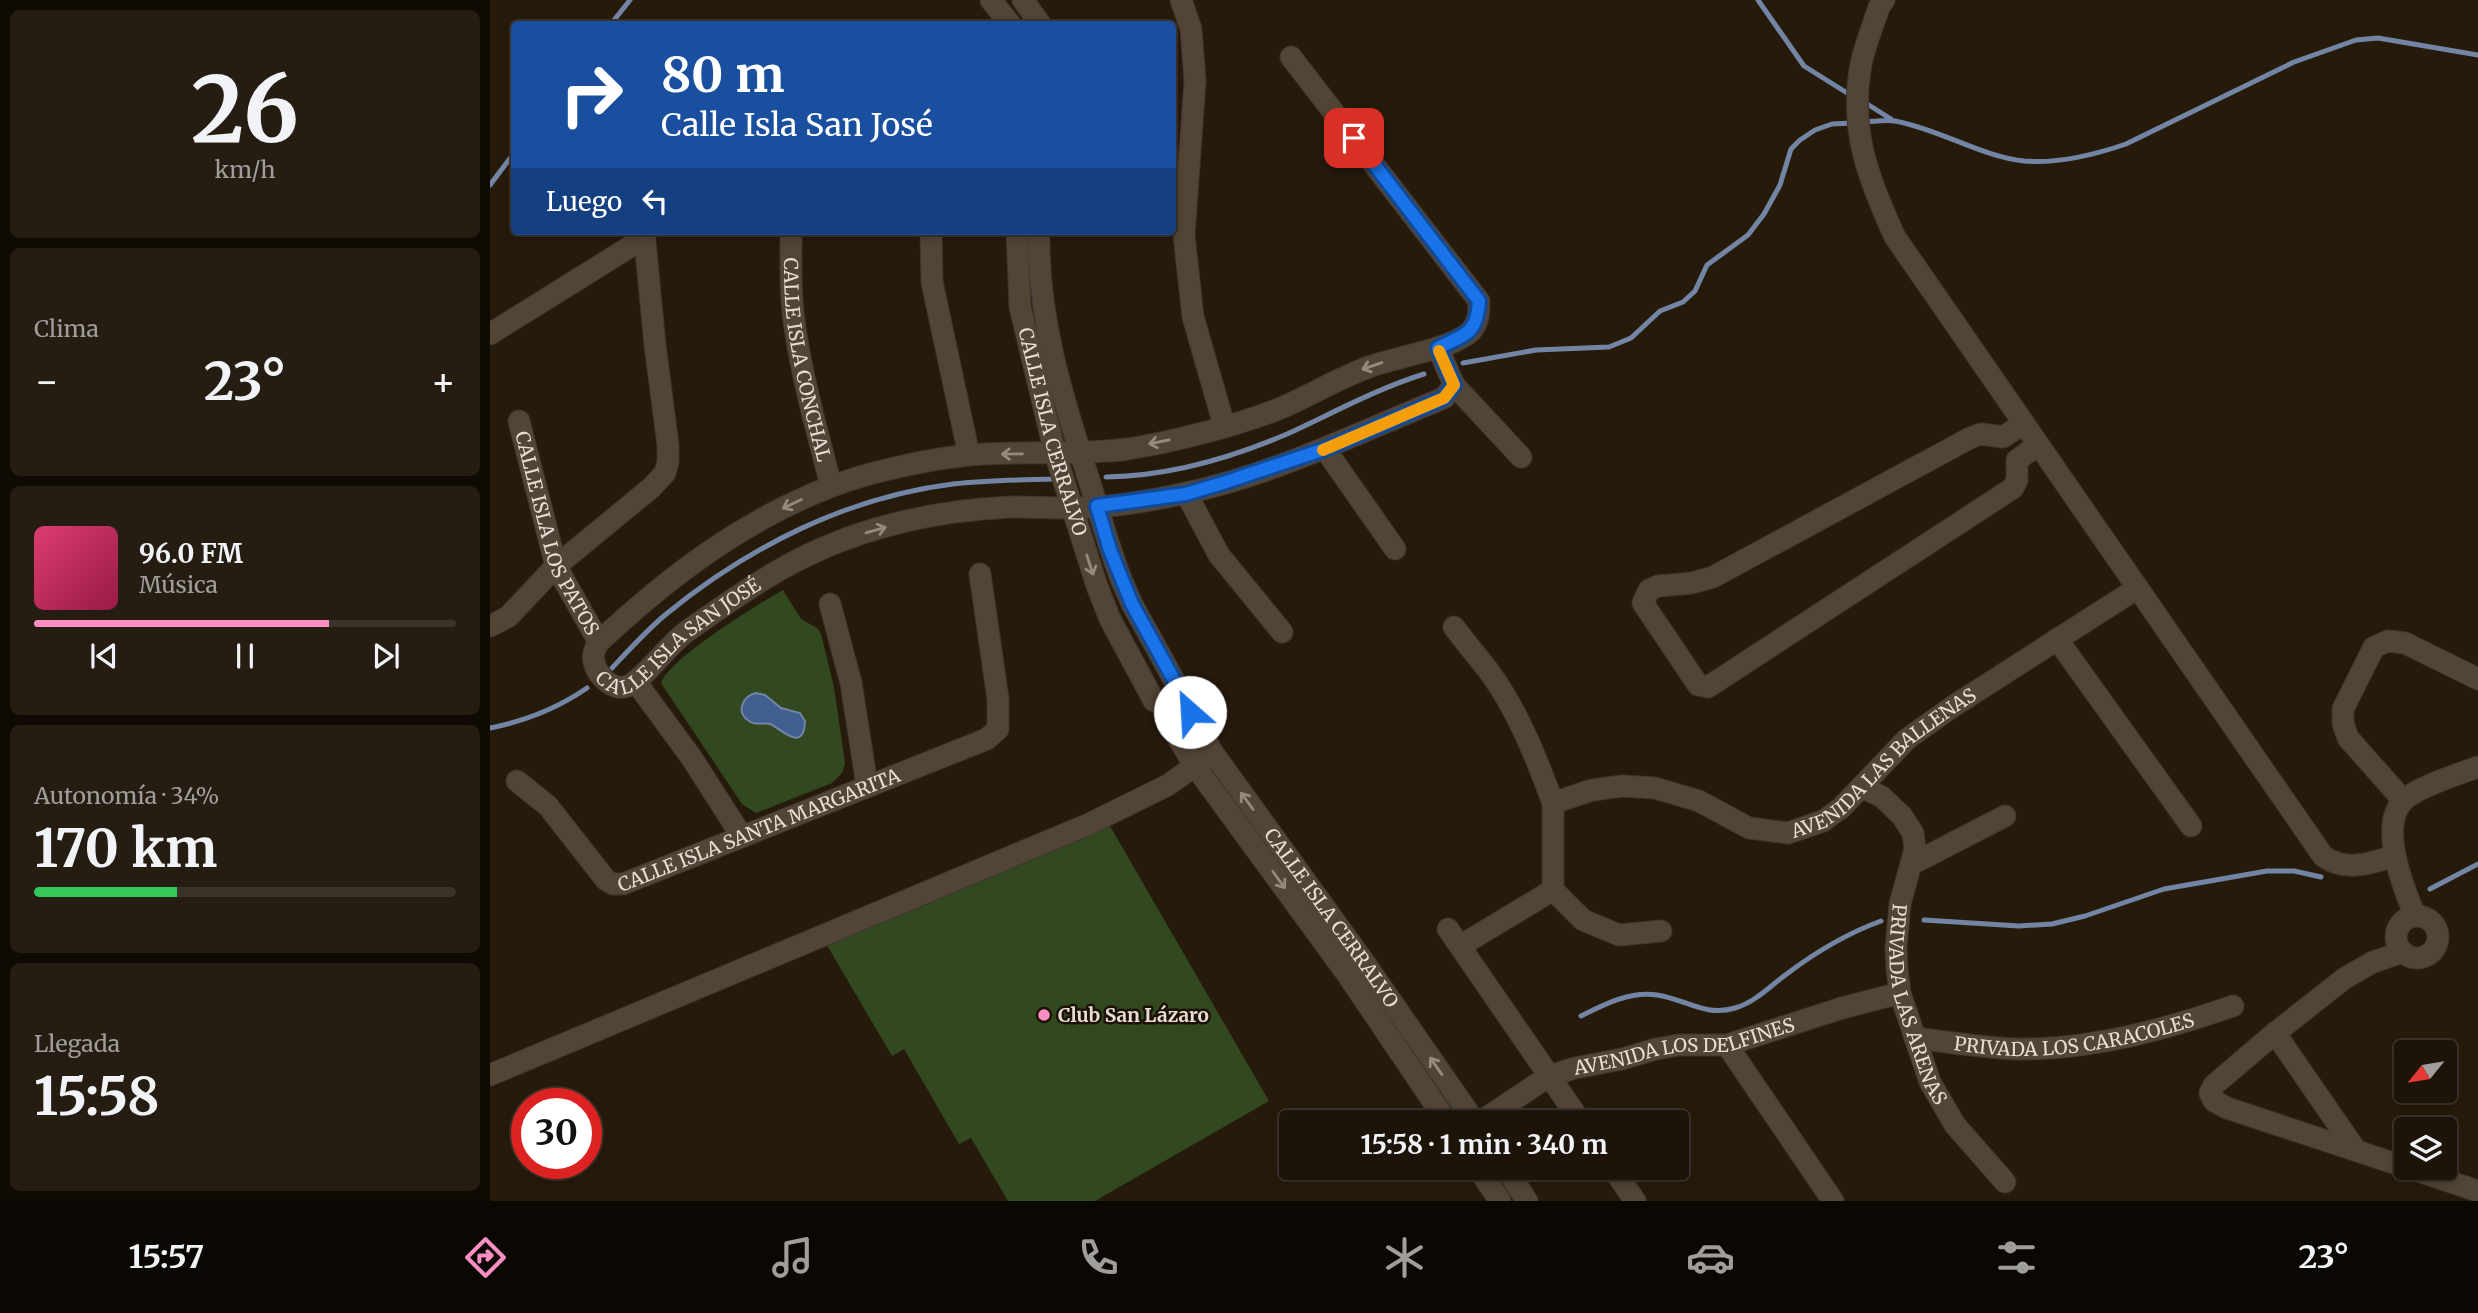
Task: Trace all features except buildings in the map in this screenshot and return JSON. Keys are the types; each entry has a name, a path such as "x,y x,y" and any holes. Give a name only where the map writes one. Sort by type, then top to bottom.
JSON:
{"street":[{"path":"991,0 1008,21"},
{"path":"1023,0 1038,21"},
{"path":"1181,0 1191,29 1195,81 1184,235 1193,317 1224,425"},
{"path":"1884,0 1879,7 1861,63 1857,104 1862,155 1874,192 1895,237 2323,856 2336,865 2350,866 2395,856"},
{"name":"CALLE ISLA SAN JOSÉ","path":"1291,57 1479,301 1478,319 1470,332 1438,348 1387,360 1352,373 1275,410 1128,449 1080,453 969,455 890,469 831,486 749,527 709,551 662,586 599,642 594,650 593,660 605,680 614,688 625,688 636,682 677,639 730,600 784,567 849,537 909,520 962,512 1012,507 1097,506 1186,494 1325,449 1444,398 1454,385"},
{"path":"490,334 644,235 668,462 665,473 651,488 556,566 508,617 490,626"},
{"name":"CALLE ISLA CONCHAL","path":"791,235 790,271 795,327 804,377 831,486"},
{"path":"931,235 932,282 969,455"},
{"name":"CALLE ISLA CERRALVO","path":"1017,235 1020,307 1055,453 1110,619 1154,701"},
{"name":"CALLE ISLA CERRALVO","path":"1039,235 1039,270 1052,356 1080,453 1110,550 1132,604 1179,689"},
{"path":"1438,348 1454,385 1521,457"},
{"name":"CALLE ISLA LOS PATOS","path":"519,421 556,566 599,642"},
{"path":"2023,424 2003,437 1981,435 1970,438 1713,577 1692,583 1658,586 1649,590 1643,603 1698,685 1708,687 2013,488 2017,480 2017,460 2038,445"},
{"path":"1325,449 1395,549"},
{"path":"1186,494 1219,555 1282,632"},
{"name":"CALLE ISLA SANTA MARGARITA","path":"517,780 548,806 606,880 613,884 623,884 994,735 999,721 998,699 980,574"},
{"name":"AVENIDA LAS BALLENAS","path":"1553,803 1592,790 1623,786 1655,788 1699,801 1749,828 1788,832 1823,821 1841,808 1907,739 1952,707 2136,589"},
{"path":"830,604 851,683 867,785"},
{"path":"1454,627 1489,672 1539,765 1553,803 1553,890 1583,920 1619,935 1661,931"},
{"path":"2057,639 2191,826"},
{"path":"2403,800 2348,738 2343,723 2343,709 2374,647 2388,641 2405,643 2478,679"},
{"path":"636,682 691,757 741,835"},
{"path":"1164,689 1179,689 1189,698 1190,712 1179,724 1162,723 1153,709 1154,701 1164,689"},
{"name":"CALLE ISLA CERRALVO","path":"1190,712 1213,753 1469,1110"},
{"name":"CALLE ISLA CERRALVO","path":"1170,725 1195,766 1347,974 1439,1110"},
{"path":"490,1075 1089,824 1136,802 1213,753"},
{"path":"2415,916 2395,856 2392,828 2395,814 2403,800 2417,792 2478,767"},
{"name":"PRIVADA LAS ARENAS","path":"1862,787 1882,797 1902,816 1913,833 1915,849 1900,904 1896,948 1900,993 1914,1038 1941,1104 1968,1142 2005,1182"},
{"path":"1912,864 2005,816"},
{"path":"1553,890 1454,938 1573,1110"},
{"path":"2424,917 2432,922 2437,930 2435,948 2420,958 2403,952 2396,935 2406,919 2424,917"},
{"path":"2403,952 2373,962 2345,978 2214,1084 2210,1094 2214,1101 2227,1108 2478,1191"},
{"name":"AVENIDA LOS DELFINES","path":"1497,1110 1549,1076 1656,1048 1727,1045 1842,1008 1900,993"},
{"name":"PRIVADA LOS CARACOLES","path":"1914,1038 2017,1049 2061,1047 2131,1037 2233,1006"},
{"path":"2275,1033 2356,1149"},
{"path":"1727,1045 1833,1201"},
{"path":"1486,1180 1500,1201"},
{"path":"1513,1180 1527,1201"},
{"path":"1621,1180 1635,1201"}],"green space":[{"path":"783,590 801,619 817,628 821,634 834,687 845,763 842,773 832,783 756,813 742,804 661,683 680,660 697,647 735,619"},
{"name":"Club San Lázaro","path":"1110,826 1269,1101 1095,1201 1008,1201 971,1138 959,1144 904,1049 892,1056 825,942"}],"water":[{"path":"756,693 765,695 781,708 800,713 805,721 804,731 800,736 790,736 770,724 749,721 742,713 742,705 747,697"}],"waterway":[{"path":"613,21 630,0"},
{"path":"1758,0 1804,66 1852,96"},
{"path":"1862,122 1891,120 2008,158 2037,162 2063,160 2126,144 2294,62 2356,40 2378,38 2478,55"},
{"path":"1864,102 1891,119"},
{"path":"1463,363 1536,350 1609,347 1631,338 1660,311 1683,302 1695,291 1707,265 1748,235 1764,214 1780,185 1791,149 1800,140 1815,130 1832,124 1852,123"},
{"path":"490,185 511,157"},
{"path":"1106,477 1175,469 1244,451 1424,374"},
{"path":"612,668 658,621 697,590 765,547 837,513 875,500 953,484 1055,479"},
{"path":"490,728 541,713 587,688"},
{"path":"2430,889 2478,864"},
{"path":"1924,920 2019,926 2052,924 2085,916 2164,889 2267,871 2294,871 2321,877"},
{"path":"1581,1016 1618,1000 1647,994 1667,997 1705,1009 1735,1008 1757,997 1821,950 1881,921"}],"slow traffic":[{"path":"1323,450 1444,398 1454,385 1439,351"}],"place":[{"name":"Club San Lázaro","path":"1044,1015"}],"route":[{"path":"1190,712 1189,698 1179,689 1132,604 1110,550 1097,506 1186,494 1226,482 1325,449 1444,398 1454,385 1438,348 1470,332 1478,319 1479,301 1354,138"}]}
